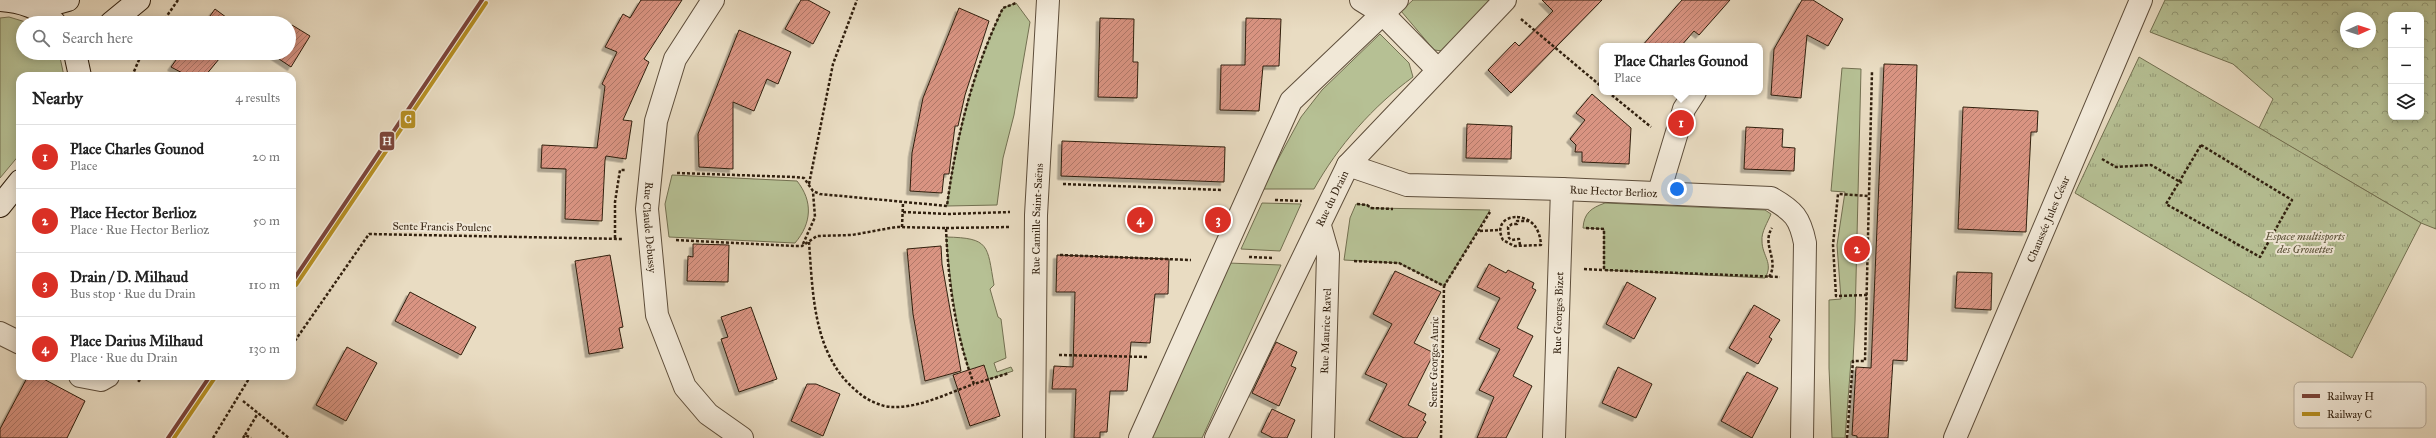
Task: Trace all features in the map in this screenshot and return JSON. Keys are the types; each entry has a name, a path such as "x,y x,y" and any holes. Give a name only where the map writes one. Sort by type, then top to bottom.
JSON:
{"street":[{"path":"36,9 68,0"},
{"path":"120,16 139,0"},
{"name":"Rue Claude Debussy","path":"713,0 675,59 656,121 647,209 657,315 685,387 708,414 742,438"},
{"name":"Rue Camille Saint-Saëns","path":"1034,438 1037,191 1048,0"},
{"path":"1361,0 1390,6 1438,70"},
{"name":"Chaussée Jules César","path":"1955,438 2141,0"},
{"path":"9,1 36,9 46,16"},
{"path":"1140,438 1290,101 1390,6"},
{"name":"Rue du Drain","path":"1216,438 1320,226 1348,165 1438,70 1510,7"},
{"path":"1659,192 1684,109 1693,95"},
{"name":"Rue Hector Berlioz","path":"1348,165 1407,185 1562,188 1771,198 1791,211 1800,222 1805,243 1806,275 1802,438"},
{"path":"0,206 16,186"},
{"name":"Rue Georges Bizet","path":"1554,438 1562,188"},
{"name":"Rue Maurice Ravel","path":"1320,226 1328,260 1323,438"},
{"path":"0,333 16,341"}],"path":[{"path":"167,16 178,0"},
{"path":"809,184 833,64 857,0"},
{"path":"813,191 820,194 947,206 956,148 976,73 1003,8 1016,3"},
{"path":"1510,7 1599,84"},
{"path":"134,72 139,60"},
{"path":"1847,438 1853,361 1865,361 1872,72"},
{"path":"1612,95 1651,127"},
{"path":"2201,145 2292,200 2260,257 2166,204 2180,182 2201,145"},
{"path":"2078,149 2094,154 2116,167 2151,165 2180,182"},
{"path":"651,172 804,178 813,191 815,217 811,229 802,246"},
{"path":"1037,191 1058,193 1058,184 1231,190 1228,197 1330,202 1367,205 1371,208 1394,209"},
{"path":"1866,295 1836,296 1833,245 1838,194 1869,196"},
{"path":"902,227 903,203"},
{"path":"1328,260 1399,263 1444,286 1479,231 1490,210 1484,210"},
{"path":"903,212 949,214 1013,212"},
{"path":"1521,217 1529,221 1539,232 1541,244 1506,244 1499,230 1503,222 1509,218 1521,217"},
{"path":"1520,245 1519,239 1512,240 1509,238 1508,227 1512,224 1517,224 1517,221 1529,221"},
{"path":"1580,269 1769,278 1774,264 1768,246 1768,237 1773,226"},
{"path":"650,239 802,246 817,236 841,236 902,227 1013,227"},
{"path":"946,228 955,314 974,384"},
{"path":"1580,228 1604,229 1604,270"},
{"path":"1479,231 1499,230"},
{"name":"Sente Francis Poulenc","path":"296,339 369,234 650,239"},
{"path":"809,241 813,297 820,334 829,358 854,389 864,397 890,408 906,407 1013,371"},
{"path":"1036,247 1058,247 1057,255 1197,260 1201,260 1204,255 1221,256"},
{"name":"Sente Georges Auric","path":"1441,438 1444,286"},
{"path":"1035,355 1176,358"},
{"path":"213,438 248,380"},
{"path":"243,401 289,438"},
{"path":"251,438 244,437 258,413"}],"green space":[{"path":"1413,0 1490,0 1443,51 1434,50 1401,11"},
{"path":"2165,0 2436,0 2436,229 2421,223 2259,128 2273,99 2233,64 2150,32"},
{"path":"1016,3 1030,22 1014,115 1003,158 997,205 947,206 955,155 974,80 992,31 1003,8"},
{"path":"9,17 16,19 16,60 61,60 63,72 16,72 16,159 0,178 0,18"},
{"path":"1380,34 1409,63 1413,77 1398,88 1370,114 1345,142 1314,189 1262,189 1301,117 1322,90"},
{"name":"Espace multisports des Grouettes","path":"2139,57 2421,223 2352,358 2075,193"},
{"path":"1842,68 1861,69 1855,321 1853,361 1851,361 1845,438 1832,438 1829,368 1829,300 1841,299 1837,245 1845,192 1831,191"},
{"path":"672,175 797,181 806,196 808,204 805,228 795,243 669,237 665,204"},
{"path":"1262,203 1301,204 1280,251 1241,249"},
{"path":"1605,203 1765,210 1771,214 1762,238 1762,246 1768,264 1765,278 1604,270 1604,229 1583,228 1585,218 1589,212"},
{"path":"1356,204 1367,205 1371,208 1490,210 1444,286 1399,263 1344,260 1350,218"},
{"path":"946,237 971,239 984,246 987,252 994,285 990,289 998,317 1001,319 1006,358 994,363 997,372 1011,367 1013,371 974,384 963,348 955,312"},
{"path":"1228,263 1281,265 1202,438 1145,438"}],"building":[{"path":"641,0 682,0 644,59 649,62 623,120 632,121 626,159 606,156 602,221 565,219 566,169 541,168 542,145 597,148 605,86 602,84 617,52 605,47 623,14 630,18"},
{"path":"801,0 808,0 830,12 813,44 785,29"},
{"path":"1542,0 1602,0 1511,93 1488,70 1515,42 1519,46 1553,11"},
{"path":"1682,0 1730,0 1699,35 1694,31 1684,43 1645,43"},
{"path":"1802,0 1813,0 1843,19 1828,46 1807,35 1801,98 1771,95 1774,49"},
{"path":"959,8 989,21 965,95 958,126 955,126 949,174 944,174 942,193 910,191 912,153 923,98"},
{"path":"215,9 224,16 210,16"},
{"path":"1100,18 1134,19 1133,62 1138,62 1137,98 1098,97"},
{"path":"1246,18 1281,19 1279,66 1263,66 1259,111 1220,110 1221,65 1245,65"},
{"path":"296,27 310,36 296,59"},
{"path":"739,30 791,52 778,84 767,79 754,111 733,102 733,169 699,167 698,134"},
{"path":"176,60 218,60 208,72 180,72 171,67"},
{"path":"280,60 295,60 291,67"},
{"path":"1884,64 1917,65 1907,361 1893,360 1888,438 1857,438 1857,436 1852,435 1856,367 1871,368"},
{"path":"1592,94 1631,128 1629,164 1582,162 1582,152 1575,152 1576,145 1570,139 1585,120 1576,113"},
{"path":"1963,107 2038,111 2037,132 2031,132 2026,232 1958,229"},
{"path":"1467,124 1512,126 1511,159 1466,158"},
{"path":"1746,127 1783,129 1782,147 1795,148 1794,171 1744,169"},
{"path":"1062,141 1225,147 1224,182 1061,176"},
{"path":"693,244 729,245 728,282 687,281 688,256 693,257"},
{"path":"941,246 942,264 961,371 925,381 913,314 907,249"},
{"path":"610,255 623,327 619,328 623,348 589,354 575,261"},
{"path":"1057,255 1169,259 1168,294 1155,294 1150,343 1131,342 1127,391 1110,391 1107,432 1100,432 1100,438 1074,438 1076,389 1052,389 1054,366 1073,367 1075,292 1056,292"},
{"path":"1489,264 1506,273 1508,270 1534,283 1532,288 1536,290 1517,328 1533,336 1513,376 1532,386 1506,438 1477,438 1494,397 1479,390 1500,349 1479,339 1500,298 1477,287"},
{"path":"1395,271 1441,292 1414,343 1434,353 1408,405 1426,414 1423,420 1426,422 1417,438 1404,438 1369,420 1387,384 1365,374 1392,324 1373,314"},
{"path":"1957,272 1992,273 1991,310 1955,308"},
{"path":"1627,282 1656,298 1634,339 1606,324"},
{"path":"410,292 476,327 461,355 395,321"},
{"path":"1754,305 1780,320 1769,337 1772,339 1758,364 1729,348"},
{"path":"751,307 777,379 739,392 721,339 728,337 721,317"},
{"path":"1276,342 1297,352 1291,366 1296,368 1279,406 1252,393"},
{"path":"347,347 377,363 346,421 316,405"},
{"path":"984,365 1000,416 970,426 953,375"},
{"path":"1618,367 1652,384 1636,418 1602,403"},
{"path":"1747,372 1778,388 1752,438 1721,421"},
{"path":"26,380 46,380 85,401 67,438 0,438 0,429"},
{"path":"807,384 816,384 840,394 823,436 791,421"},
{"path":"1272,409 1295,420 1287,438 1273,438 1261,432"}],"rail line":[{"name":"H","path":"296,276 482,0"},
{"name":"C","path":"296,285 486,3"},
{"name":"H","path":"168,438 207,380"},
{"name":"C","path":"174,438 213,380"}],"place":[{"name":"Place Charles Gounod","path":"1681,123"},
{"name":"Place Darius Milhaud","path":"1140,220"},
{"name":"Drain / D. Milhaud","path":"1218,220"},
{"name":"Place Hector Berlioz","path":"1857,249"}]}
